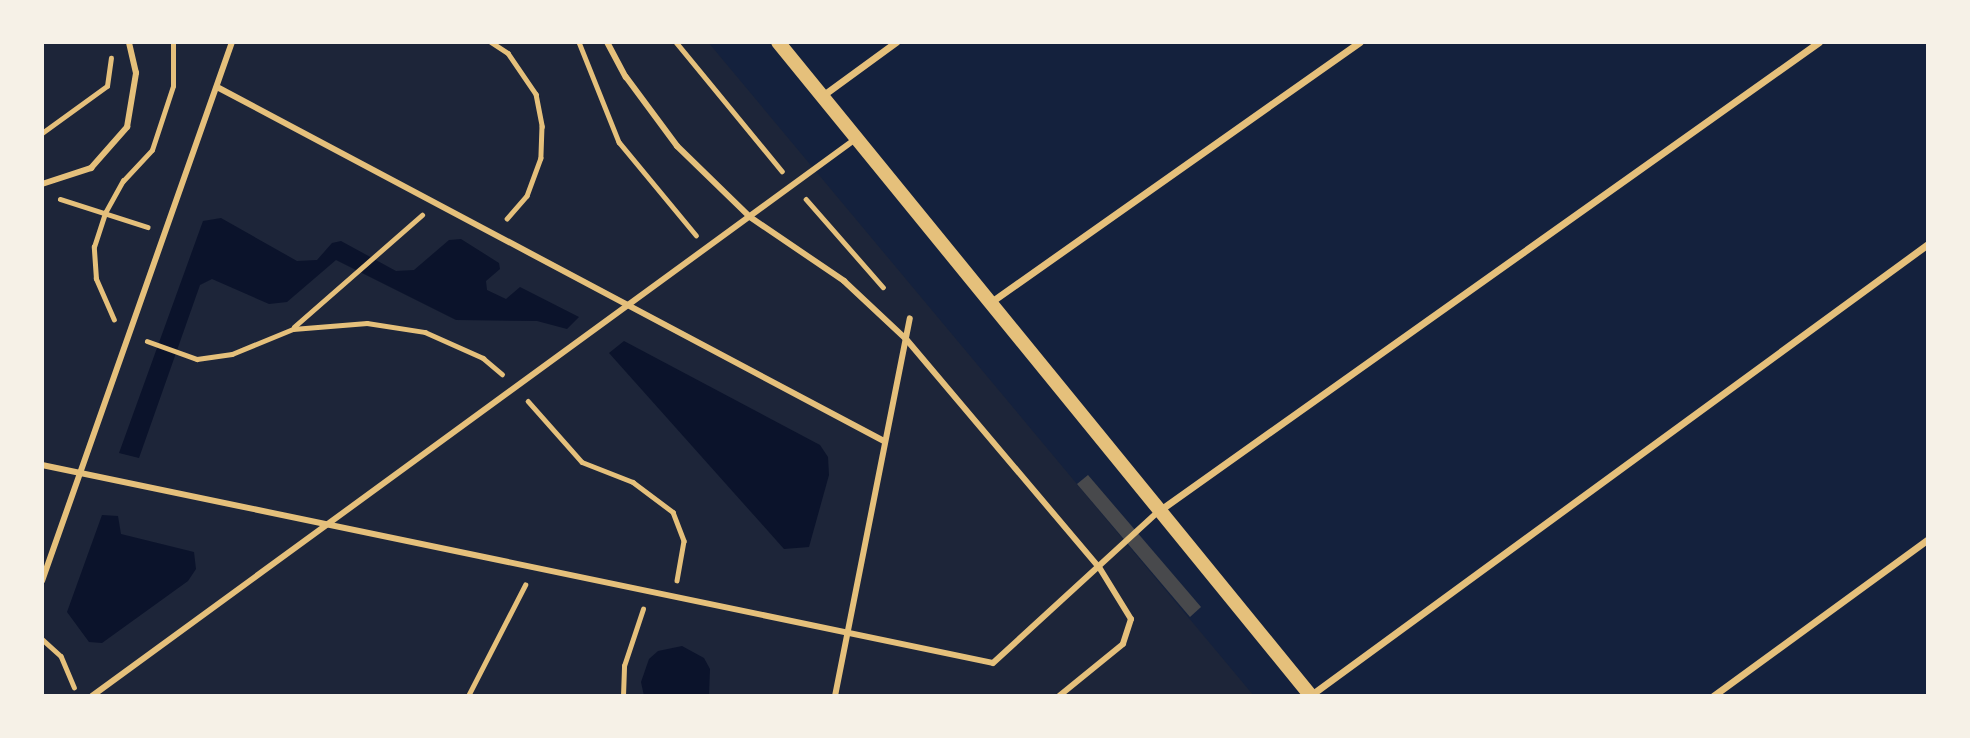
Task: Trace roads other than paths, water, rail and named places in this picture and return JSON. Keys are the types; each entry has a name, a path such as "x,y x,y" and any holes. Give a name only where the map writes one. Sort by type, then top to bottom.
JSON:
{"main road":[{"path":"778,42 1311,696"}],"street":[{"path":"42,184 91,168 127,127 136,73 129,42"},
{"path":"42,581 232,42"},
{"path":"607,42 626,77 677,146 750,217 844,281 906,338 1099,567 1130,619 1123,644 1059,696"},
{"path":"822,96 896,42"},
{"path":"991,302 1359,42"},
{"path":"42,465 993,663 1160,510 1819,42"},
{"path":"217,87 884,440"},
{"path":"92,696 331,525 856,138"},
{"path":"1311,696 1928,244"},
{"path":"835,696 910,318"},
{"path":"1713,696 1928,539"}]}
